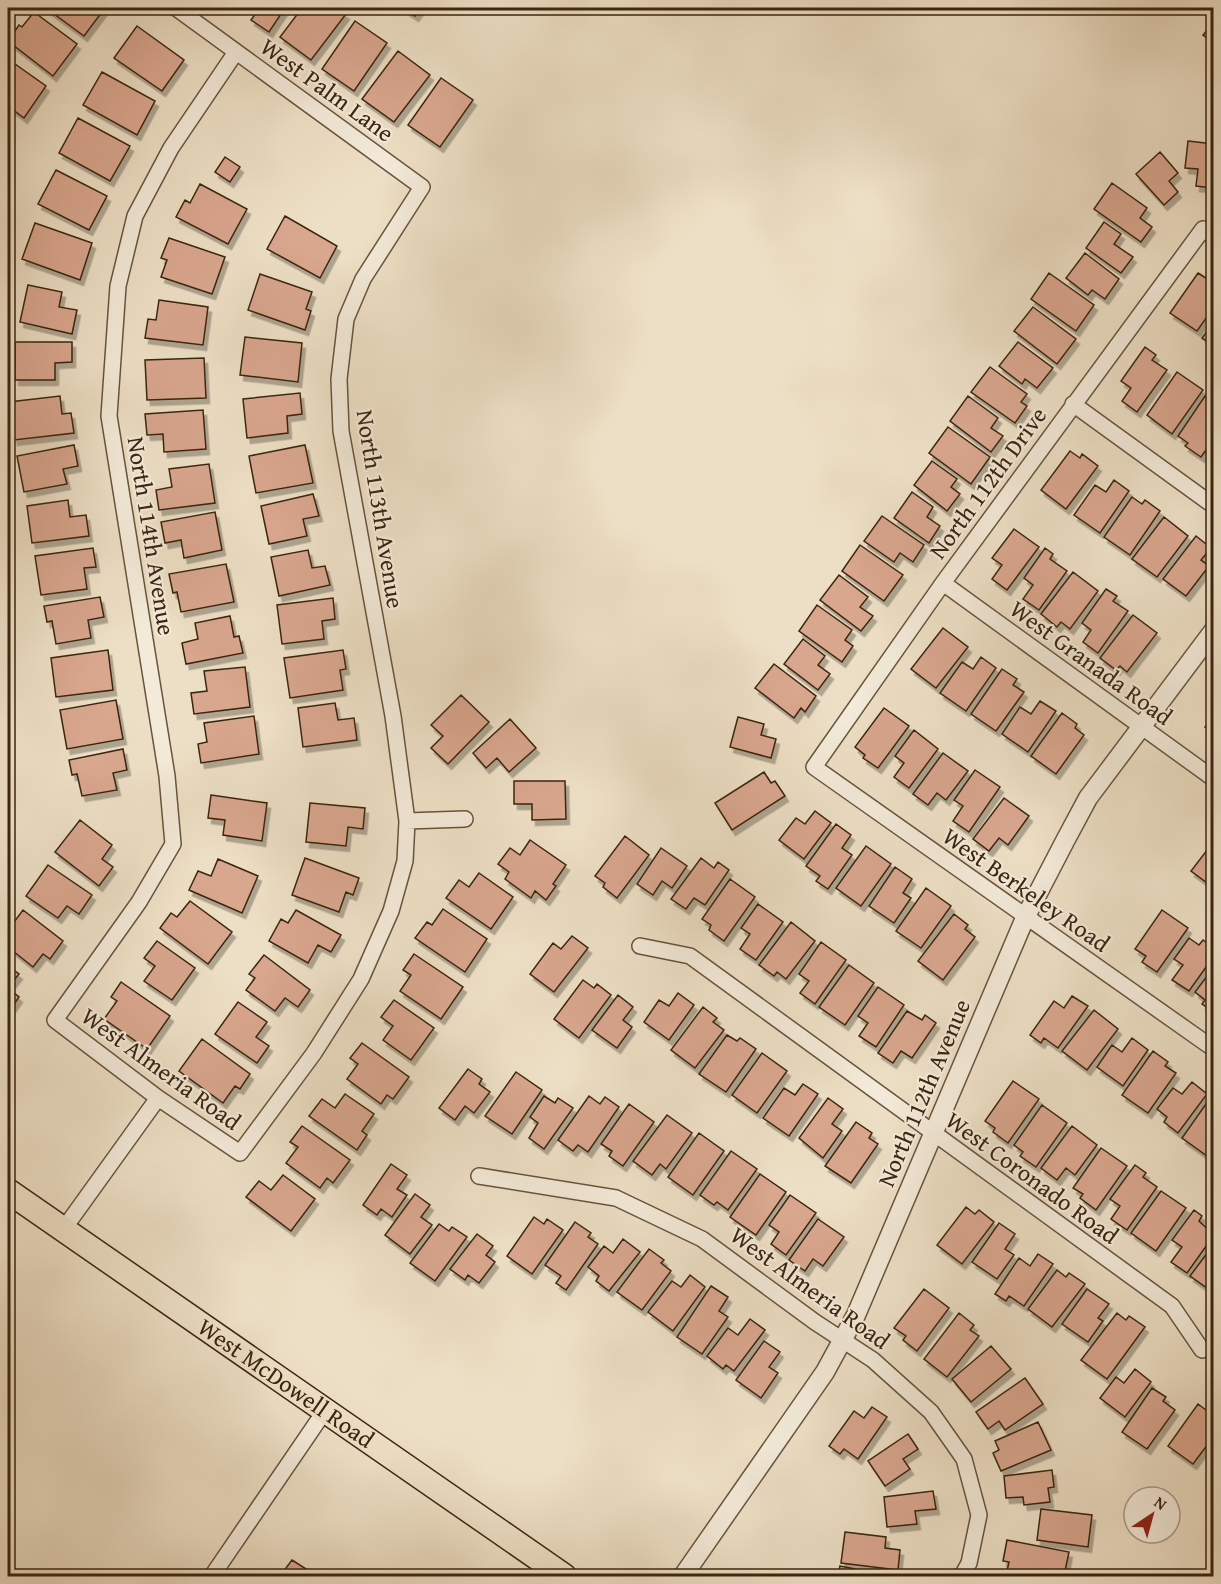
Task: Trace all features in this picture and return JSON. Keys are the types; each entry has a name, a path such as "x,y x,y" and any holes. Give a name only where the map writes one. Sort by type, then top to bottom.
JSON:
{"main road":[{"name":"West McDowell Road","path":"8,1191 564,1576"}],"street":[{"name":"West Palm Lane","path":"176,8 422,187"},
{"name":"North 114th Avenue","path":"55,1020 139,902 172,844 167,776 109,416 118,286 135,216 171,148 236,52"},
{"name":"North 113th Avenue","path":"240,1153 314,1053 361,979 391,911 405,861 407,821 393,716 341,431 339,379 345,318 363,279 422,187"},
{"name":"North 112th Drive","path":"814,766 1073,404 1208,233"},
{"path":"1073,404 1214,506"},
{"name":"West Granada Road","path":"943,583 1214,779"},
{"name":"North 112th Avenue","path":"683,1576 825,1372 843,1340 856,1315 1025,918 1088,798 1214,630"},
{"name":"West Berkeley Road","path":"814,766 1025,918 1214,1049"},
{"path":"407,821 465,819"},
{"name":"West Coronado Road","path":"640,946 690,957 1172,1306 1202,1350"},
{"name":"West Almeria Road","path":"55,1020 158,1098 240,1153"},
{"path":"63,1230 158,1098"},
{"name":"West Almeria Road","path":"479,1176 616,1198 702,1239 873,1360 931,1412 963,1459 979,1515 969,1563 962,1576"},
{"path":"212,1576 324,1412"}],"building":[{"path":"46,8 105,8 84,36"},
{"path":"249,8 285,8 269,32 251,20 256,13"},
{"path":"302,8 336,8 346,14 311,60 280,37"},
{"path":"403,8 421,8 415,16"},
{"path":"34,12 77,44 53,76 8,41 19,25 22,27"},
{"path":"355,21 387,43 354,91 322,69"},
{"path":"1214,22 1214,43 1203,35"},
{"path":"137,26 184,60 162,91 114,58"},
{"path":"398,51 430,75 394,122 362,99"},
{"path":"8,59 46,86 24,118 8,106"},
{"path":"102,72 155,101 137,135 83,105"},
{"path":"441,78 473,100 440,147 408,125"},
{"path":"78,118 130,146 110,181 59,153"},
{"path":"1188,141 1214,144 1214,188 1196,186 1198,169 1185,168"},
{"path":"1160,152 1178,173 1169,181 1178,192 1164,205 1136,174"},
{"path":"225,157 240,167 230,182 215,172"},
{"path":"56,170 107,196 89,230 38,204"},
{"path":"1112,183 1147,208 1140,218 1152,227 1141,242 1094,209"},
{"path":"200,184 247,209 228,244 176,217 185,200 190,203"},
{"path":"285,216 337,246 320,278 267,249"},
{"path":"1104,222 1121,234 1114,244 1133,257 1121,273 1086,248"},
{"path":"35,223 92,243 80,280 22,259"},
{"path":"169,238 225,257 212,294 161,277 167,260 161,258"},
{"path":"1085,253 1119,279 1105,299 1092,290 1088,295 1066,278"},
{"path":"1049,273 1094,305 1076,331 1031,299"},
{"path":"1198,273 1209,280 1214,277 1214,307 1197,331 1170,313"},
{"path":"260,274 312,292 306,309 311,311 305,330 248,310"},
{"path":"28,285 62,292 59,307 77,310 72,334 20,322"},
{"path":"159,300 208,307 203,345 145,338 148,319 156,320"},
{"path":"1033,307 1076,339 1057,364 1014,331"},
{"path":"1214,322 1214,347 1202,338"},
{"path":"245,337 302,343 298,382 240,375"},
{"path":"15,342 72,342 72,362 55,363 55,380 15,380"},
{"path":"1018,342 1053,368 1037,388 1025,379 1022,384 999,366"},
{"path":"1145,347 1156,355 1152,360 1167,370 1137,412 1122,401 1131,388 1121,381"},
{"path":"204,358 206,398 147,400 145,360"},
{"path":"990,367 1027,394 1021,402 1027,406 1015,423 971,392"},
{"path":"1177,372 1203,390 1172,434 1147,415"},
{"path":"300,393 302,414 287,416 288,433 247,438 243,399"},
{"path":"60,396 62,414 71,413 74,433 14,440 9,402"},
{"path":"968,396 998,418 991,428 1003,436 991,452 950,421"},
{"path":"1205,396 1214,401 1214,439 1201,457 1185,446 1188,443 1178,436"},
{"path":"203,410 206,449 164,452 163,434 147,435 145,414"},
{"path":"948,427 990,457 971,484 929,453"},
{"path":"74,445 78,466 63,469 67,484 24,492 17,456"},
{"path":"305,445 313,483 256,493 249,456"},
{"path":"1070,451 1080,458 1082,454 1098,466 1066,509 1041,490"},
{"path":"932,461 957,479 951,487 960,494 947,511 914,485"},
{"path":"209,464 215,503 159,510 156,490 172,487 169,469"},
{"path":"1114,480 1129,491 1100,533 1074,515 1095,485 1106,492"},
{"path":"912,492 933,507 927,517 940,526 929,543 894,518"},
{"path":"313,494 319,516 303,519 307,536 269,544 261,506"},
{"path":"1132,497 1142,504 1145,500 1160,511 1130,555 1104,537"},
{"path":"68,500 70,517 86,515 89,536 32,543 27,506"},
{"path":"215,512 222,550 184,558 181,540 165,543 161,522"},
{"path":"882,516 924,545 913,562 900,553 894,562 864,541"},
{"path":"1164,517 1188,536 1157,577 1132,559"},
{"path":"1014,529 1039,547 1007,590 992,579 1002,565 992,558"},
{"path":"1196,536 1211,548 1201,560 1209,566 1186,596 1163,579"},
{"path":"860,545 903,575 884,601 842,571"},
{"path":"93,548 96,567 84,568 87,589 41,595 35,556"},
{"path":"1045,548 1053,554 1050,559 1067,571 1039,610 1023,599 1033,585 1024,578"},
{"path":"308,550 312,568 325,566 330,585 279,596 271,557"},
{"path":"226,564 234,602 181,612 177,592 173,593 169,574"},
{"path":"1073,572 1098,591 1070,629 1061,622 1057,627 1041,614"},
{"path":"839,575 868,597 860,607 873,616 861,631 820,600"},
{"path":"1106,589 1117,596 1113,601 1128,611 1098,653 1083,642 1091,630 1082,623"},
{"path":"100,597 104,617 88,620 91,638 56,644 52,621 47,622 44,606"},
{"path":"333,598 335,619 322,621 324,639 282,644 277,605"},
{"path":"817,605 852,630 845,640 853,646 842,662 799,631"},
{"path":"1133,615 1157,633 1127,672 1120,666 1116,670 1100,658"},
{"path":"230,616 234,637 239,636 243,653 186,664 182,643 198,639 195,623"},
{"path":"943,628 968,647 936,688 911,669"},
{"path":"803,639 825,656 818,665 830,674 818,690 784,664"},
{"path":"108,650 113,690 56,697 51,658"},
{"path":"343,650 346,669 340,670 343,690 290,698 284,658"},
{"path":"981,657 996,668 966,711 940,693 962,662 973,669"},
{"path":"774,664 816,696 805,712 801,708 794,718 755,688"},
{"path":"245,667 250,707 194,714 191,693 207,691 204,671"},
{"path":"1002,669 1017,679 1013,685 1024,692 996,731 971,714"},
{"path":"461,695 489,722 448,764 431,748 443,736 431,725"},
{"path":"116,700 123,739 67,749 60,710"},
{"path":"1040,701 1056,711 1028,752 1002,734 1020,707 1031,714"},
{"path":"335,703 338,720 354,718 357,740 303,747 298,708"},
{"path":"884,708 909,726 878,768 863,758 865,755 855,747"},
{"path":"1062,713 1077,724 1075,728 1084,735 1056,774 1031,756"},
{"path":"1214,715 1214,734 1205,727"},
{"path":"254,716 259,754 201,763 198,744 207,742 204,723"},
{"path":"738,717 764,724 761,735 776,739 771,758 730,747"},
{"path":"510,719 536,748 509,772 497,758 486,768 473,753"},
{"path":"914,730 938,749 909,788 894,777 904,763 895,756"},
{"path":"123,749 127,770 113,773 117,790 82,796 77,774 72,775 69,760"},
{"path":"943,753 968,771 946,800 937,793 928,805 913,794"},
{"path":"975,770 1000,787 969,832 953,821 963,806 954,800"},
{"path":"764,772 771,783 775,781 785,796 732,830 715,803"},
{"path":"514,781 565,781 566,819 532,820 532,804 514,804"},
{"path":"211,795 267,803 262,841 223,835 225,820 208,818"},
{"path":"1004,798 1029,816 1008,845 999,838 989,851 973,839"},
{"path":"310,803 365,808 363,829 348,827 346,846 306,842"},
{"path":"815,811 831,823 804,859 779,840 796,818 805,824"},
{"path":"80,820 112,845 102,859 113,867 99,886 55,852"},
{"path":"836,824 851,835 842,848 852,855 828,889 816,881 820,876 806,866"},
{"path":"625,836 649,855 617,898 603,887 605,883 595,876"},
{"path":"530,840 566,865 553,884 556,886 546,900 535,891 531,898 505,879 509,872 498,864 510,848 520,855"},
{"path":"1214,841 1214,888 1191,871"},
{"path":"866,846 891,864 861,906 836,888"},
{"path":"661,848 687,866 672,888 662,881 653,895 637,884"},
{"path":"305,858 359,878 353,895 346,892 339,912 292,895"},
{"path":"701,858 714,868 718,862 729,870 705,905 694,898 686,909 671,899"},
{"path":"218,859 258,876 242,913 189,890 198,871 211,876"},
{"path":"48,865 92,895 79,914 67,906 58,918 26,896"},
{"path":"895,867 912,879 903,893 911,898 894,923 869,906"},
{"path":"479,873 513,897 491,929 446,898 459,880 469,887"},
{"path":"730,879 755,897 724,941 709,930 711,925 702,919"},
{"path":"926,888 951,906 921,948 896,931"},
{"path":"190,901 232,932 208,964 160,928 171,913 177,917"},
{"path":"758,904 783,922 756,960 740,949 750,934 741,928"},
{"path":"443,909 487,939 465,972 415,938 427,922 432,925"},
{"path":"23,910 63,941 50,959 43,954 33,967 8,947 8,930"},
{"path":"296,910 341,935 331,952 318,945 308,963 269,941 281,919 288,923"},
{"path":"1162,910 1188,928 1157,972 1142,962 1146,956 1135,949"},
{"path":"954,914 968,925 965,929 975,937 943,980 918,961"},
{"path":"791,922 815,941 786,979 777,972 774,976 759,965"},
{"path":"572,936 588,948 554,992 530,974 553,943 561,949"},
{"path":"1189,938 1199,945 1203,940 1214,948 1214,956 1189,991 1172,980 1183,965 1174,959"},
{"path":"157,941 195,968 172,1000 144,981 155,966 144,958"},
{"path":"821,942 846,960 815,1004 800,993 809,981 799,974"},
{"path":"414,954 463,987 441,1019 400,991 411,975 403,970"},
{"path":"264,955 310,990 298,1007 285,998 275,1011 246,990 255,978 249,974"},
{"path":"849,965 874,983 845,1025 819,1007"},
{"path":"8,966 19,974 8,988"},
{"path":"1214,967 1214,1012 1202,1004 1205,1000 1195,992"},
{"path":"583,980 594,988 597,984 611,995 579,1038 554,1019"},
{"path":"121,982 170,1016 147,1049 104,1019 117,1001 111,997"},
{"path":"878,987 904,1005 876,1047 859,1036 868,1023 858,1016"},
{"path":"8,988 19,997 8,1013"},
{"path":"678,993 694,1005 669,1040 644,1022 659,1000 669,1006"},
{"path":"618,995 633,1007 623,1020 632,1027 617,1048 592,1030"},
{"path":"1072,996 1088,1006 1058,1048 1044,1038 1041,1043 1030,1035 1054,1001 1064,1008"},
{"path":"394,1000 434,1028 411,1060 383,1040 393,1026 381,1017"},
{"path":"238,1002 267,1022 256,1037 269,1046 257,1063 215,1034"},
{"path":"703,1007 717,1018 713,1022 724,1030 695,1068 671,1050"},
{"path":"1094,1010 1118,1029 1087,1070 1062,1051"},
{"path":"907,1011 922,1020 925,1015 936,1023 912,1058 901,1051 893,1063 878,1053"},
{"path":"727,1035 737,1041 740,1038 756,1049 726,1092 699,1074"},
{"path":"1132,1038 1148,1050 1123,1086 1097,1067 1112,1045 1122,1052"},
{"path":"202,1039 250,1074 240,1089 235,1086 223,1103 179,1071"},
{"path":"362,1043 409,1077 393,1099 387,1095 381,1104 347,1079 358,1064 350,1058"},
{"path":"1153,1051 1168,1062 1165,1066 1176,1073 1148,1113 1122,1095"},
{"path":"762,1053 787,1071 757,1113 732,1095"},
{"path":"468,1069 482,1079 479,1084 490,1092 474,1113 465,1106 455,1120 439,1108"},
{"path":"516,1072 542,1090 512,1134 485,1116"},
{"path":"1013,1081 1039,1099 1008,1143 993,1132 995,1128 985,1121"},
{"path":"1192,1082 1207,1094 1178,1133 1164,1122 1167,1117 1157,1109 1173,1088 1182,1094"},
{"path":"803,1084 818,1094 789,1136 763,1118 784,1088 795,1095"},
{"path":"345,1094 374,1114 362,1131 367,1135 357,1150 309,1116 322,1099 335,1108"},
{"path":"1213,1094 1214,1147 1207,1156 1182,1138"},
{"path":"544,1096 555,1103 558,1098 573,1108 544,1149 529,1138 538,1123 530,1117"},
{"path":"589,1096 600,1104 605,1097 619,1107 588,1152 578,1145 573,1151 558,1140"},
{"path":"828,1098 843,1109 832,1124 842,1131 823,1158 799,1138"},
{"path":"629,1104 654,1122 623,1166 609,1156 612,1151 601,1144"},
{"path":"1042,1105 1067,1123 1036,1167 1020,1156 1023,1152 1014,1145"},
{"path":"667,1115 692,1133 666,1169 660,1164 652,1175 633,1161"},
{"path":"856,1122 872,1133 869,1138 878,1144 851,1183 825,1166"},
{"path":"302,1126 350,1160 333,1183 327,1178 320,1188 286,1163 298,1147 290,1142"},
{"path":"1072,1126 1097,1145 1075,1175 1066,1168 1057,1180 1041,1168"},
{"path":"699,1133 724,1151 693,1195 668,1177"},
{"path":"1101,1148 1127,1166 1096,1210 1080,1198 1083,1194 1073,1188"},
{"path":"731,1151 757,1169 728,1210 717,1202 714,1205 700,1195"},
{"path":"391,1164 407,1175 397,1189 407,1195 392,1217 381,1209 377,1215 363,1205"},
{"path":"1135,1165 1146,1173 1143,1177 1157,1187 1127,1230 1111,1219 1120,1206 1110,1199"},
{"path":"760,1174 786,1192 756,1235 730,1217"},
{"path":"283,1175 315,1199 291,1231 246,1197 259,1181 271,1190"},
{"path":"1161,1191 1186,1208 1156,1251 1131,1233"},
{"path":"415,1194 430,1205 421,1217 432,1225 410,1254 385,1235"},
{"path":"790,1195 816,1213 786,1255 771,1244 779,1232 769,1225"},
{"path":"966,1207 975,1214 979,1210 994,1222 962,1264 937,1245"},
{"path":"1194,1210 1202,1216 1199,1221 1214,1235 1187,1273 1171,1262 1182,1247 1172,1240"},
{"path":"534,1217 544,1224 547,1219 563,1230 532,1274 507,1256"},
{"path":"818,1219 844,1237 823,1266 813,1259 805,1271 789,1260"},
{"path":"575,1222 591,1233 588,1237 598,1244 566,1290 556,1283 561,1276 545,1265"},
{"path":"999,1223 1015,1234 1005,1249 1014,1255 997,1279 972,1262"},
{"path":"439,1224 449,1231 452,1227 467,1237 435,1281 410,1263"},
{"path":"477,1234 493,1246 486,1255 495,1262 479,1283 468,1275 465,1280 450,1269"},
{"path":"623,1239 640,1252 609,1291 596,1281 599,1276 588,1267 604,1246 613,1253"},
{"path":"1214,1244 1214,1293 1190,1276"},
{"path":"649,1249 664,1260 661,1263 671,1271 642,1310 617,1292"},
{"path":"1038,1254 1053,1264 1024,1306 1009,1296 1006,1301 995,1294 1019,1258 1030,1266"},
{"path":"1057,1270 1066,1277 1069,1273 1085,1284 1052,1327 1028,1309"},
{"path":"690,1275 705,1287 673,1331 648,1312 672,1281 681,1287"},
{"path":"711,1286 728,1297 719,1311 728,1317 702,1354 677,1337"},
{"path":"924,1289 949,1308 917,1351 903,1340 906,1336 894,1328"},
{"path":"1087,1289 1109,1304 1098,1318 1103,1321 1088,1342 1062,1324"},
{"path":"959,1313 974,1325 970,1330 979,1336 947,1377 924,1359"},
{"path":"1117,1313 1126,1320 1129,1316 1145,1327 1107,1379 1081,1360"},
{"path":"750,1319 765,1330 734,1371 726,1365 723,1369 707,1356 728,1328 738,1335"},
{"path":"764,1341 780,1352 769,1367 778,1373 761,1398 736,1380"},
{"path":"991,1346 1011,1369 971,1402 952,1379"},
{"path":"1135,1369 1151,1382 1125,1417 1100,1398 1116,1377 1124,1383"},
{"path":"1025,1378 1043,1404 1005,1430 999,1421 988,1429 976,1412"},
{"path":"1152,1388 1166,1397 1163,1401 1175,1410 1147,1449 1122,1432"},
{"path":"1198,1404 1214,1416 1214,1436 1193,1464 1168,1446"},
{"path":"872,1407 887,1417 858,1459 844,1449 840,1454 829,1446 854,1411 864,1418"},
{"path":"1038,1422 1051,1450 1001,1471 993,1453 999,1450 995,1441"},
{"path":"908,1434 918,1449 903,1459 910,1469 885,1486 868,1461"},
{"path":"1052,1470 1054,1487 1048,1488 1050,1502 1024,1505 1023,1497 1006,1498 1004,1476"},
{"path":"933,1491 936,1509 915,1511 917,1524 887,1527 884,1497"},
{"path":"1041,1509 1092,1515 1088,1547 1037,1540"},
{"path":"845,1532 886,1537 885,1548 900,1550 898,1570 841,1563"},
{"path":"1007,1540 1069,1552 1064,1576 1034,1576 1007,1571 1009,1562 1003,1561"},
{"path":"1214,1553 1214,1576 1212,1576 1208,1555"},
{"path":"292,1560 317,1576 280,1576"},
{"path":"840,1566 891,1576 838,1576"}]}
